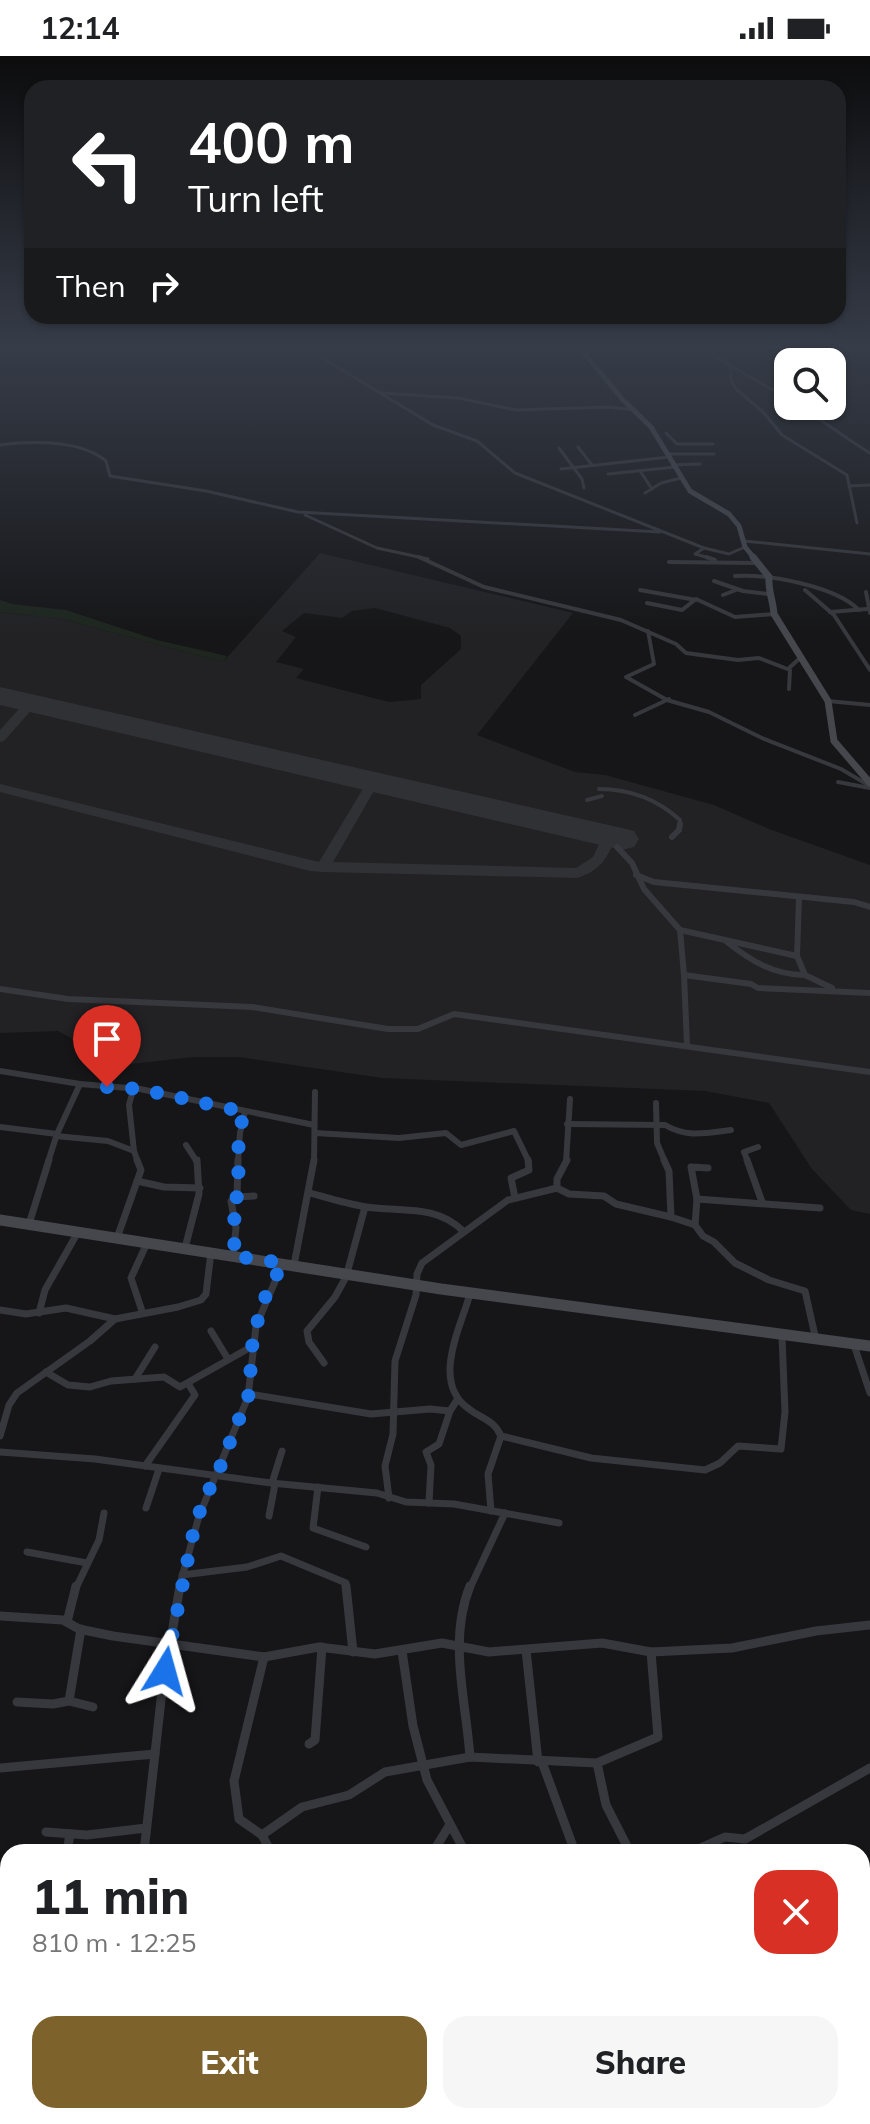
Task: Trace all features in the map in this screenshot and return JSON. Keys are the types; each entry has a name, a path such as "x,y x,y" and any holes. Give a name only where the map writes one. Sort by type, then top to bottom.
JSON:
{"street":[{"path":"43,445 103,457 110,476 206,491 298,512 660,532"},
{"path":"481,445 515,473 704,548 729,554 745,544 870,554"},
{"path":"661,445 690,491 729,514 739,526 756,563 769,577 768,594 773,602 774,614 828,701 834,741 870,786"},
{"path":"677,445 683,454"},
{"path":"798,445 845,473 857,523"},
{"path":"578,447 592,465"},
{"path":"559,448 582,479 584,488"},
{"path":"561,469 683,454 714,454"},
{"path":"608,474 700,464"},
{"path":"640,471 652,489"},
{"path":"645,493 666,481 681,478"},
{"path":"849,486 870,485"},
{"path":"298,512 377,548 430,560 484,587 601,614 648,631 676,644 686,653 738,660 759,658 788,669"},
{"path":"704,548 695,554 727,564"},
{"path":"669,562 756,563"},
{"path":"735,576 764,574 848,599 859,610"},
{"path":"714,581 736,590 768,594"},
{"path":"798,586 816,596 830,612 870,670"},
{"path":"640,590 696,600 735,617 774,614"},
{"path":"723,595 736,590"},
{"path":"830,612 869,611 866,592"},
{"path":"647,603 682,610 696,600"},
{"path":"648,631 654,664 626,677 658,696 709,712 762,738 841,769 870,786"},
{"path":"788,669 801,657"},
{"path":"788,669 789,689"},
{"path":"628,679 669,699"},
{"path":"658,696 669,699"},
{"path":"635,715 669,699"},
{"path":"828,701 870,705"},
{"path":"838,782 870,786"},
{"path":"599,789 611,788 661,803 680,820 679,830 672,837"},
{"path":"587,800 602,796"},
{"path":"617,847 632,863 650,897 680,930 797,956"},
{"path":"636,875 654,882 854,902 870,907"},
{"path":"799,898 797,956 805,975"},
{"path":"680,930 687,1045"},
{"path":"724,940 746,958 766,968 788,976 805,975 835,990"},
{"path":"684,975 751,984 758,988 870,993"},
{"path":"0,989 68,999 252,1007 388,1029 418,1029 454,1014 870,1072"},
{"path":"0,1071 80,1084 152,1091 314,1129 399,1138 446,1133 461,1145 514,1131 531,1166 511,1178 515,1198"},
{"path":"29,1224 56,1135 80,1084"},
{"path":"117,1238 141,1170 134,1151 135,1139 128,1112 133,1090"},
{"path":"145,1844 169,1643 182,1575 203,1501 217,1475 249,1394 252,1347 266,1295 289,1264 310,1193 315,1156 315,1092"},
{"path":"557,1188 557,1179 567,1161 570,1099"},
{"path":"656,1103 657,1143 669,1171 671,1217"},
{"path":"237,1197 240,1171 237,1144 245,1112"},
{"path":"567,1124 651,1127 657,1124 692,1135 731,1130"},
{"path":"0,1127 108,1141 134,1151"},
{"path":"185,1248 200,1188 200,1168 192,1150 186,1145"},
{"path":"758,1147 744,1152 762,1202"},
{"path":"695,1225 697,1199 691,1167 708,1168"},
{"path":"137,1181 164,1187 200,1188"},
{"path":"389,1498 385,1466 387,1447 393,1434 395,1361 417,1285 417,1274 426,1257 508,1200 557,1188 569,1194 604,1196 616,1204 695,1225 703,1236 714,1242 735,1263 769,1280 805,1291 816,1340"},
{"path":"310,1193 365,1207 434,1212 451,1219 463,1231"},
{"path":"233,1256 236,1228 231,1201 237,1197 254,1196"},
{"path":"697,1199 820,1208"},
{"path":"324,1363 309,1342 307,1331 320,1311 334,1298 347,1273 365,1207"},
{"path":"1,1221 470,1293 870,1346"},
{"path":"39,1313 45,1290 78,1232"},
{"path":"142,1311 131,1278 147,1243"},
{"path":"0,1310 39,1313 66,1308 115,1319 142,1311 166,1310 201,1300 206,1294 211,1252"},
{"path":"470,1293 448,1373 449,1386 457,1400 471,1413 496,1424 501,1436 488,1474 491,1511"},
{"path":"0,1436 9,1404 19,1390 104,1334 115,1319"},
{"path":"211,1331 228,1359"},
{"path":"501,1436 591,1458 705,1470 720,1463 738,1446 781,1449 785,1412 782,1336"},
{"path":"854,1345 870,1393"},
{"path":"135,1379 155,1347"},
{"path":"46,1372 68,1385 90,1387 164,1377 180,1387 189,1385 252,1347"},
{"path":"145,1466 195,1395 189,1385"},
{"path":"249,1394 375,1414 423,1407 450,1411"},
{"path":"429,1503 431,1465 426,1452 439,1444 457,1400"},
{"path":"269,1516 282,1451"},
{"path":"0,1452 377,1493 389,1498 559,1523"},
{"path":"146,1508 159,1469"},
{"path":"318,1487 313,1528 366,1547"},
{"path":"67,1622 78,1579 99,1540 104,1513"},
{"path":"470,1757 461,1610 472,1588 474,1573 495,1540 505,1513"},
{"path":"27,1552 87,1563"},
{"path":"182,1575 247,1567 281,1556 309,1565 346,1583 353,1652"},
{"path":"0,1616 67,1622 81,1629 264,1657 322,1647 353,1652 402,1651 442,1643 489,1652 602,1643 651,1652 732,1648 816,1631 870,1625"},
{"path":"69,1701 81,1629"},
{"path":"309,1744 315,1740 319,1720 322,1647"},
{"path":"526,1650 540,1762 572,1844"},
{"path":"402,1651 407,1695 423,1765 434,1798 460,1844"},
{"path":"262,1835 302,1807 349,1795 385,1772 470,1757 597,1763 658,1737 651,1652"},
{"path":"264,1657 234,1781 239,1819 262,1835 267,1844"},
{"path":"17,1702 53,1704 69,1701 93,1707"},
{"path":"0,1768 155,1754"},
{"path":"597,1763 606,1805 626,1844"},
{"path":"710,1844 738,1836 745,1839 870,1768"},
{"path":"438,1844 449,1826"},
{"path":"46,1832 70,1834 146,1828"},
{"path":"68,1844 70,1834"}],"shaded area":[{"path":"320,553 573,613 477,735 575,772 605,775 714,805 769,829 870,865 870,1214 851,1210 812,1169 769,1103 705,1091 382,1078 239,1057 193,1057 114,1066 84,1062 71,1038 58,1031 0,1033 0,612 62,619 223,662","holes":["375,608 450,628 461,636 461,649 421,685 421,699 389,702 296,678 304,669 276,662 296,637 282,631 304,613 342,618 352,611"]},
{"path":"0,600 66,610 157,640 227,656 223,662 62,619 0,612"}],"taxiway":[{"path":"0,738 31,703"},
{"path":"323,867 373,782"},
{"path":"0,788 310,866 323,867"},
{"path":"323,867 577,873 590,868 598,860 609,836"}],"runway":[{"path":"0,696 622,839"}],"route":[{"path":"107,1087 140,1089 245,1112 237,1144 240,1171 237,1197 231,1201 236,1228 233,1256 283,1263 266,1295 257,1323 249,1394 217,1475 203,1501 193,1534 182,1575 165,1671"}]}
